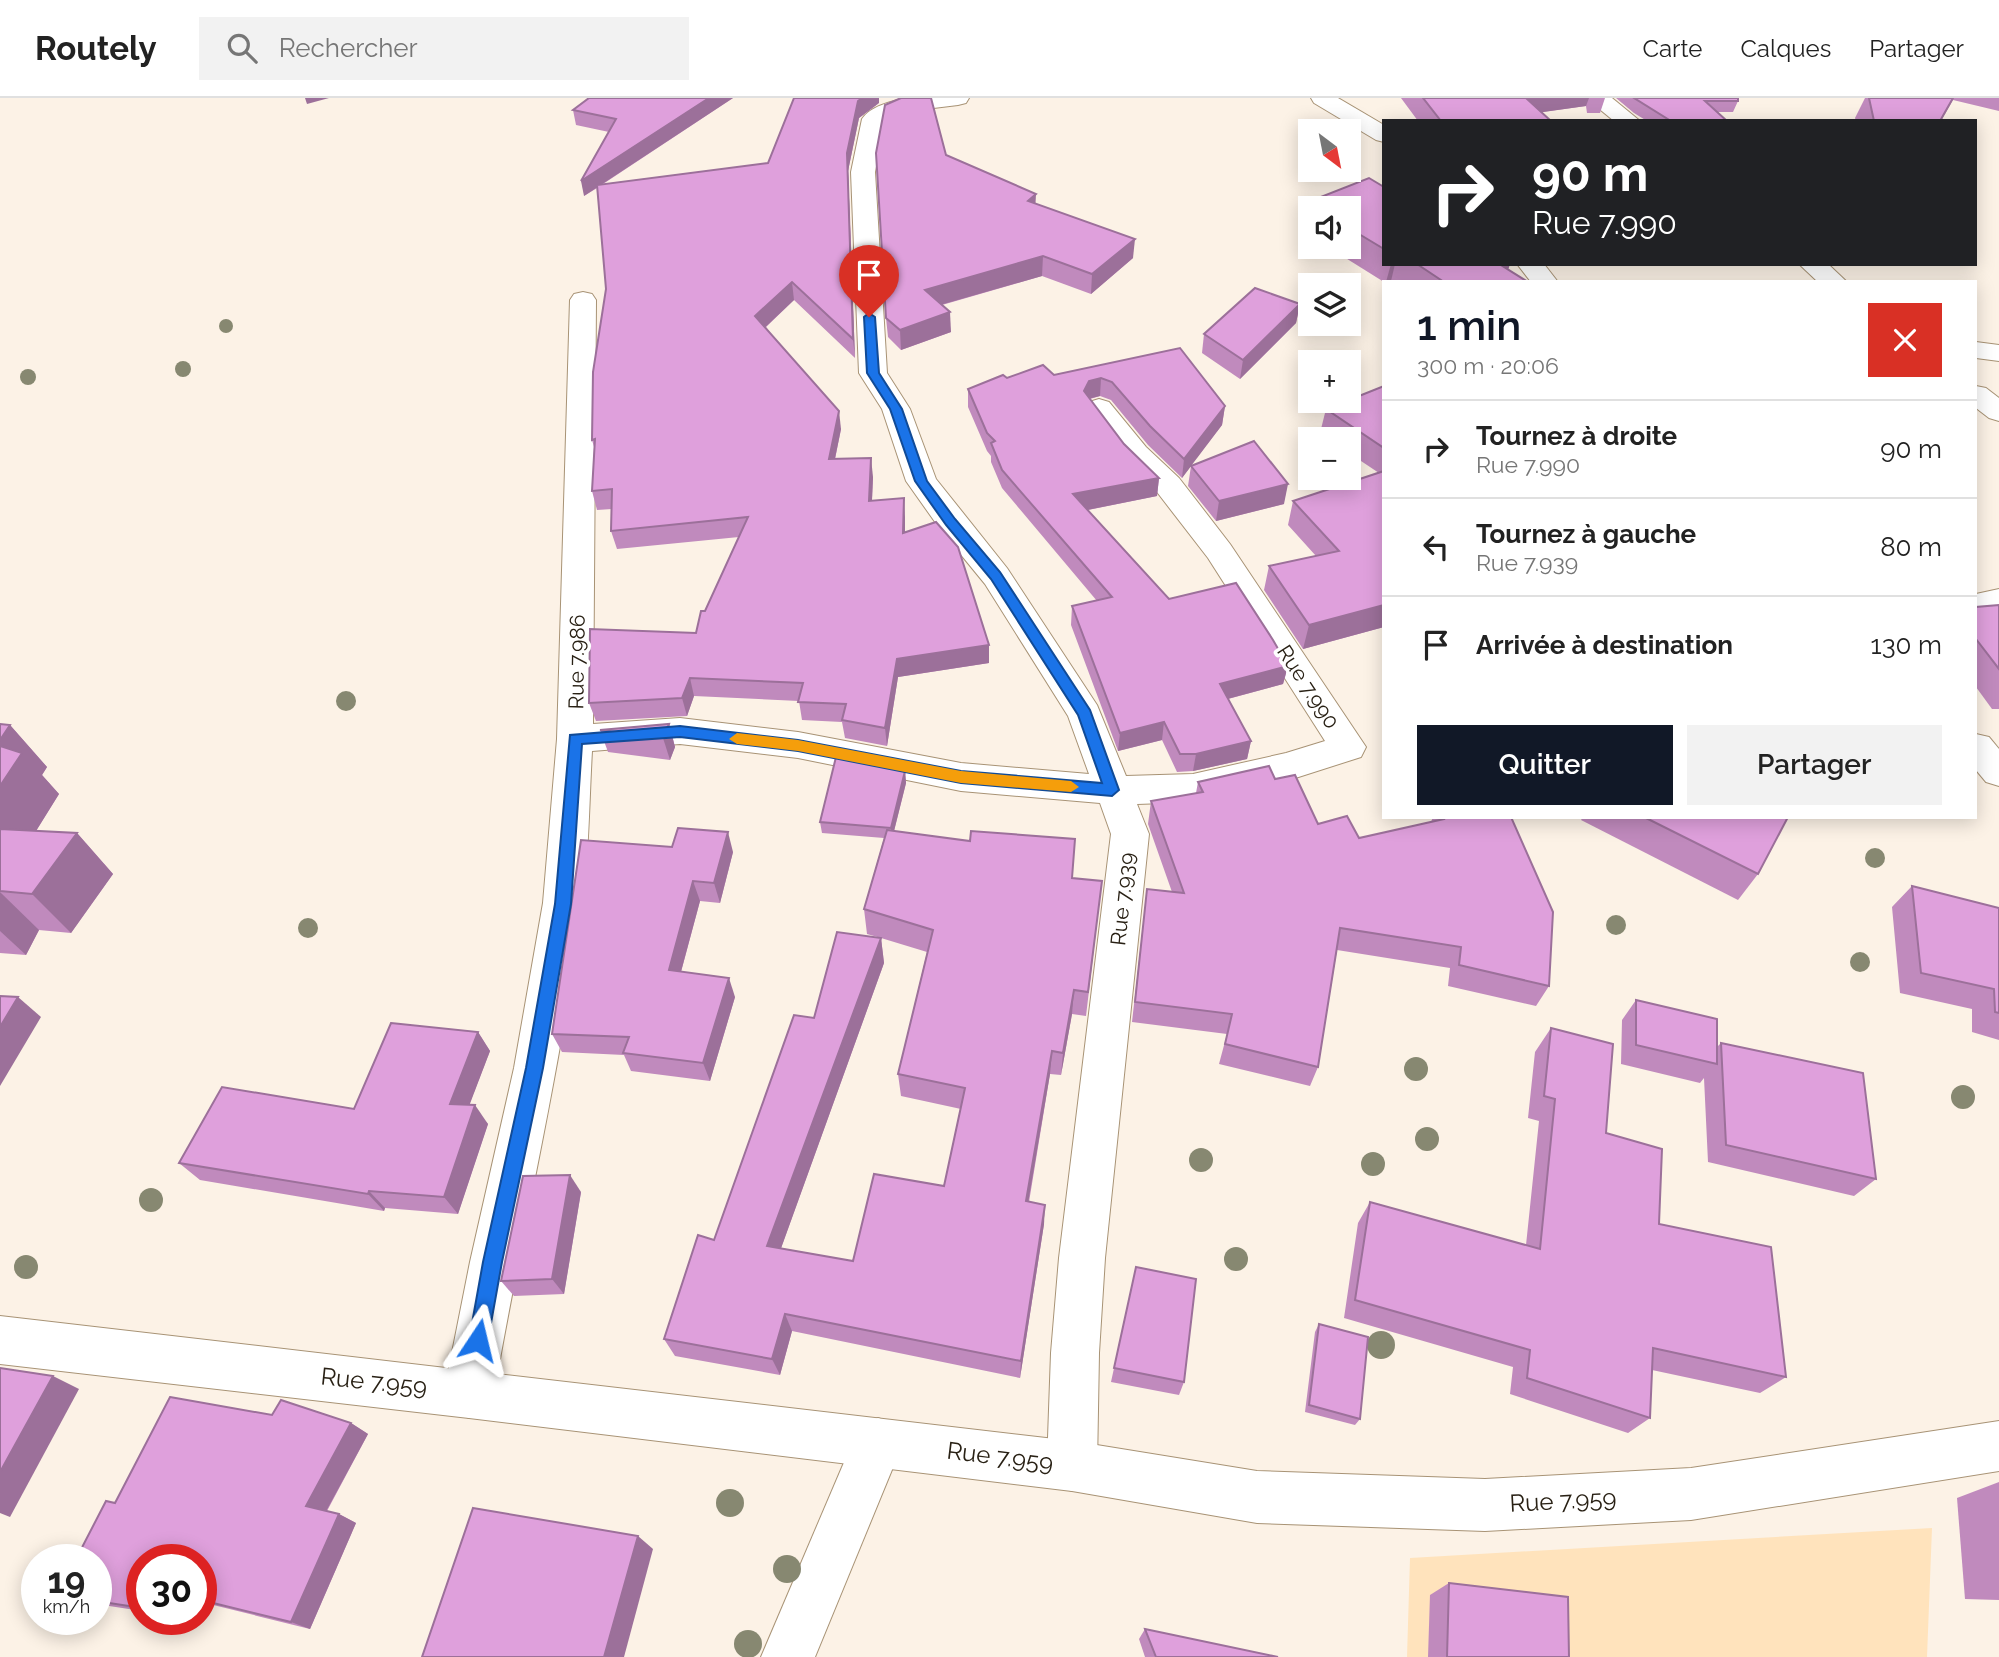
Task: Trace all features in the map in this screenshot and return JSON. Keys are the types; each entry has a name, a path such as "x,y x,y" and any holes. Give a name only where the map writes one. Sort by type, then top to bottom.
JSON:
{"street":[{"name":"Rue 7.939","path":"958,98 904,104 886,110 873,119 863,173 873,373 896,409 921,481 996,576 1085,714 1130,834 1082,1258 1075,1353 1072,1466"},
{"path":"1322,98 1382,134"},
{"path":"1597,98 1626,119"},
{"path":"1532,266 1543,280"},
{"path":"1814,266 1832,280"},
{"name":"Rue 7.986","path":"469,1393 492,1262 535,1068 563,904 575,739 583,300"},
{"path":"1977,350 1999,353"},
{"path":"1977,395 1999,412"},
{"name":"Rue 7.990","path":"575,739 680,731 798,745 961,777 1112,790 1193,788 1286,767 1348,747 1219,551 1168,485 1135,454 1099,408"},
{"path":"1977,605 1999,600"},
{"path":"1977,748 1999,772"},
{"name":"Rue 7.959","path":"0,1340 469,1393 1072,1466 1257,1497 1485,1505 1691,1494 1999,1447"},
{"path":"788,1657 878,1443"}],"shaded area":[{"path":"1932,1528 1927,1657 1407,1657 1410,1558"}],"building":[{"path":"589,98 709,98 581,181 616,119 573,110"},
{"path":"794,98 862,98 858,101 847,153 853,339 792,282 755,316 839,411 829,459 871,458 869,501 904,498 903,533 936,522 958,547 989,645 897,659 885,728 842,720 846,704 798,702 803,683 690,678 682,698 589,703 590,629 696,633 701,611 705,611 748,517 611,531 612,489 592,491 595,439 592,440 593,372 606,289 597,185 768,163"},
{"path":"901,98 931,98 946,155 1036,194 1028,201 1135,239 1092,274 1043,256 925,290 950,312 900,330 886,318 876,153 885,105"},
{"path":"1423,98 1526,98 1549,119 1439,119"},
{"path":"1634,98 1738,98 1738,101 1705,101 1725,119 1668,119"},
{"path":"1869,98 1953,98 1941,119 1874,119"},
{"path":"1369,178 1382,186 1382,248 1361,235 1361,196 1323,196"},
{"path":"1420,266 1503,266 1525,280 1441,280"},
{"path":"1255,288 1298,303 1243,360 1204,334"},
{"path":"1180,348 1225,406 1184,459 1150,426 1112,382 1101,378 1089,381 1084,391 1124,444 1159,478 1073,494 1169,599 1236,583 1288,666 1220,684 1251,741 1196,754 1180,754 1164,722 1120,733 1072,606 1112,597 1002,470 991,443 995,441 987,433 968,389 1003,375 1007,378 1043,365 1054,375"},
{"path":"1382,387 1382,447 1361,433 1361,427 1353,427 1332,413 1361,413 1361,395"},
{"path":"1254,441 1288,484 1219,501 1191,466"},
{"path":"1382,472 1382,606 1309,625 1269,566 1339,551 1293,501 1326,490 1361,490 1361,479"},
{"path":"1999,605 1999,669 1977,640 1977,607"},
{"path":"0,724 10,725 0,740"},
{"path":"669,724 663,738 600,730"},
{"path":"0,746 22,753 0,786"},
{"path":"836,757 905,771 891,828 820,822"},
{"path":"1269,766 1275,779 1295,775 1318,824 1347,816 1359,838 1444,819 1512,819 1553,912 1549,986 1459,965 1461,947 1340,928 1318,1067 1225,1044 1232,1014 1135,1002 1147,889 1184,893 1151,801 1203,792 1198,782"},
{"path":"1648,819 1787,819 1758,874"},
{"path":"678,828 728,832 714,883 693,881 669,970 729,978 703,1063 623,1053 629,1037 552,1034 581,840 672,847"},
{"path":"0,829 77,833 32,894 0,891"},
{"path":"887,830 970,841 971,831 1075,839 1072,878 1102,881 1088,992 1074,990 1063,1053 1052,1051 1026,1201 1045,1205 1021,1361 785,1314 772,1359 664,1339 698,1235 714,1240 794,1015 814,1018 837,932 881,938 767,1246 853,1261 874,1174 944,1186 965,1088 898,1074 933,930 864,909"},
{"path":"1912,886 1999,908 1999,1013 1995,1012 1994,989 1921,973"},
{"path":"0,996 18,997 0,1027"},
{"path":"1636,1000 1717,1019 1717,1064 1636,1045"},
{"path":"391,1023 478,1032 450,1104 475,1105 444,1197 369,1191 368,1194 179,1163 222,1087 354,1109"},
{"path":"1551,1028 1613,1044 1606,1133 1662,1149 1659,1224 1771,1247 1786,1377 1653,1348 1650,1418 1527,1378 1530,1350 1355,1300 1370,1202 1540,1249 1555,1099 1544,1096"},
{"path":"1721,1043 1863,1073 1876,1179 1726,1145"},
{"path":"570,1175 552,1279 501,1281 523,1176"},
{"path":"1136,1267 1196,1279 1184,1382 1114,1368"},
{"path":"1319,1324 1368,1337 1360,1419 1309,1405"},
{"path":"0,1368 53,1376 0,1472"},
{"path":"170,1397 272,1415 281,1400 351,1423 306,1506 339,1514 291,1622 217,1604 217,1544 126,1544 126,1606 112,1603 112,1544 84,1544 106,1501 115,1503"},
{"path":"473,1508 638,1536 604,1657 422,1657"},
{"path":"1449,1583 1568,1597 1569,1657 1447,1657"},
{"path":"1145,1629 1278,1657 1156,1657"}],"slow traffic":[{"path":"737,739 798,745 961,777 1071,787"}],"route":[{"path":"478,1340 492,1262 535,1068 563,904 575,739 680,731 798,745 961,777 1112,790 1085,714 996,576 921,481 896,409 873,373 869,317"}]}
